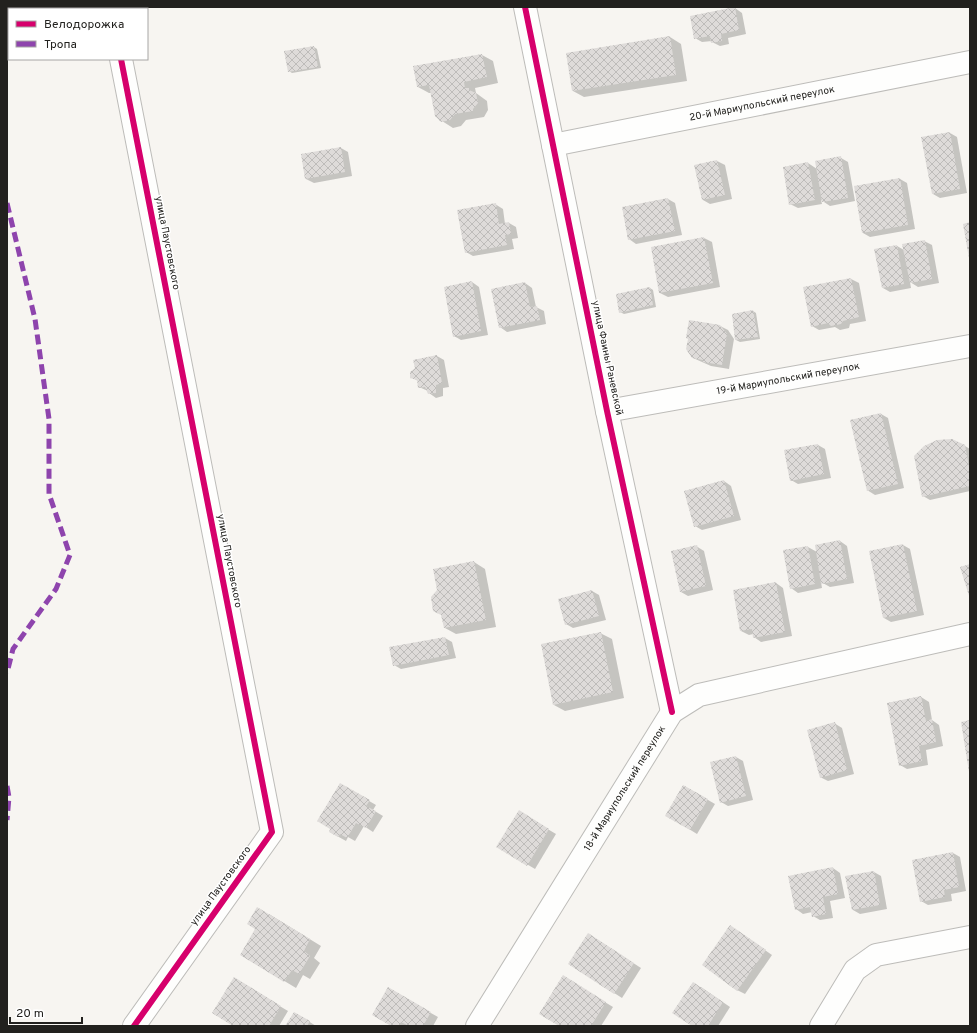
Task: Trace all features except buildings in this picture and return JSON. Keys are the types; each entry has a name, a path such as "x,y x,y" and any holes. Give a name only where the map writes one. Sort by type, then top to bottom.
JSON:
{"street":[{"name":"улица Фаины Раневской","path":"525,7 607,411 672,712"},
{"name":"улица Паустовского","path":"121,60 272,832 134,1026"},
{"name":"20-й Мариупольский переулок","path":"553,145 970,62"},
{"name":"19-й Мариупольский переулок","path":"607,411 970,346"},
{"name":"18-й Мариупольский переулок","path":"477,1026 672,712 699,695 970,634"},
{"path":"821,1026 855,970 876,955 970,937"}],"marked path":[{"path":"7,203 35,319 49,419 49,494 70,555 56,589 13,649 7,673"},
{"path":"7,786 9,797 7,820"}],"cycle path":[{"path":"525,7 607,411 672,712"},
{"path":"121,60 272,832 134,1026"}]}
